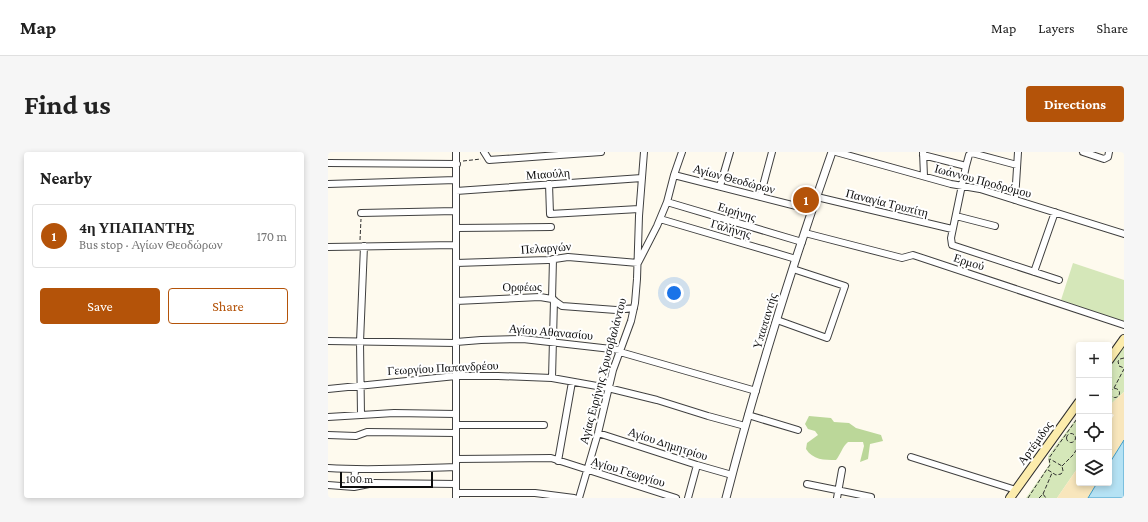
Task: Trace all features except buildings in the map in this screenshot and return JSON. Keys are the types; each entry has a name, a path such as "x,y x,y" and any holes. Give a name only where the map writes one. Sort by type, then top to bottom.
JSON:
{"main road":[{"path":"1112,356 1124,339"},
{"name":"Αρτέμιδος","path":"1010,498 1076,406"}],"street":[{"path":"456,152 456,495 535,493 574,498"},
{"path":"486,155 489,160 505,155 601,152"},
{"name":"Αγίας Ειρήνης Χρυσοβαλάντου","path":"579,498 598,433 613,370 631,321 634,308 638,263 639,209 644,152"},
{"path":"638,263 667,202 674,174 682,152"},
{"path":"720,186 730,152"},
{"path":"760,197 772,152"},
{"name":"Υπαπαντής","path":"726,498 748,415 777,320 804,233 832,152"},
{"name":"Ιωάννου Προδρόμου","path":"836,152 951,184 980,189 1124,234"},
{"path":"1015,200 1018,152"},
{"path":"1083,152 1102,159 1106,159 1109,152"},
{"path":"1017,165 970,153 968,155 963,186 950,242 955,247 1060,280"},
{"path":"924,176 923,154 966,166"},
{"path":"328,163 456,162"},
{"name":"Αγίων Θεοδώρων","path":"674,174 812,210"},
{"name":"Μιαούλη","path":"456,191 642,178"},
{"path":"328,184 456,180"},
{"path":"549,184 550,214 639,209"},
{"name":"Παναγία Τρυπίτη","path":"817,197 952,229"},
{"name":"Ειρήνης","path":"667,202 802,242"},
{"path":"361,213 456,211"},
{"path":"1034,272 1055,212"},
{"path":"956,216 995,226"},
{"name":"Γαλήνης","path":"660,219 796,259"},
{"path":"456,228 551,227"},
{"name":"Ερμού","path":"804,233 902,258 913,255 1124,325"},
{"path":"328,247 456,245"},
{"path":"361,415 360,342 362,246"},
{"name":"Πελαργών","path":"456,263 548,260 568,257 638,263"},
{"path":"552,378 553,259"},
{"path":"777,320 827,338 845,286 793,269"},
{"name":"Ορφέως","path":"456,301 540,297 553,299 562,306 616,310 634,308"},
{"name":"Αγίου Αθανασίου","path":"328,342 456,342 512,339 552,342 620,351 756,391"},
{"name":"Γεωργίου Παπανδρέου","path":"328,389 456,376 552,378 608,388 657,400 745,426"},
{"path":"558,461 572,382"},
{"path":"328,417 394,413 456,414"},
{"path":"748,415 798,430"},
{"path":"456,426 544,425"},
{"path":"328,435 356,436 368,432 456,433"},
{"name":"Αγίου Δημητρίου","path":"598,433 732,475"},
{"path":"911,457 1016,490"},
{"name":"Αγίου Γεωργίου","path":"456,459 551,458 587,471 676,498"},
{"path":"688,498 697,465"},
{"path":"328,468 355,470 371,468 456,467"},
{"path":"354,487 355,470"},
{"path":"837,498 842,470"},
{"path":"328,485 354,487 374,483 456,484"},
{"path":"807,484 871,497"}],"path":[{"path":"456,162 478,160 486,155"},
{"path":"361,213 362,246"},
{"path":"1112,396 1117,397 1119,392 1118,389 1113,389 1124,369 1119,366 1118,361 1124,358"},
{"path":"1028,498 1050,465 1050,458 1076,420"},
{"path":"1070,434 1074,434 1076,437 1073,442 1067,440 1067,437 1070,434"},
{"path":"1047,469 1056,475 1061,474 1063,471 1062,466 1076,450"},
{"path":"1050,458 1062,466"},
{"path":"1039,498 1043,494 1052,473"},
{"path":"1043,494 1046,498"}],"green space":[{"path":"1073,263 1124,280 1123,322 1061,300"},
{"path":"1124,344 1124,392 1112,403 1112,378 1112,360"},
{"path":"809,416 831,418 834,422 849,423 856,428 881,435 883,441 870,444 868,459 860,462 864,446 863,442 848,442 836,460 819,459 809,453 806,449 807,443 818,435 815,431 808,429 805,424"},
{"path":"1076,419 1076,470 1057,498 1026,498 1049,465 1048,456"}],"sand":[{"path":"1124,392 1124,440 1112,459 1112,418 1114,415 1112,414 1112,403"},
{"path":"1076,470 1076,486 1095,486 1088,498 1057,498"}],"water":[{"path":"1124,440 1124,498 1088,498 1095,486 1112,486 1112,459"}],"place":[{"name":"4η ΥΠΑΠΑΝΤΗΣ","path":"806,200"}]}
